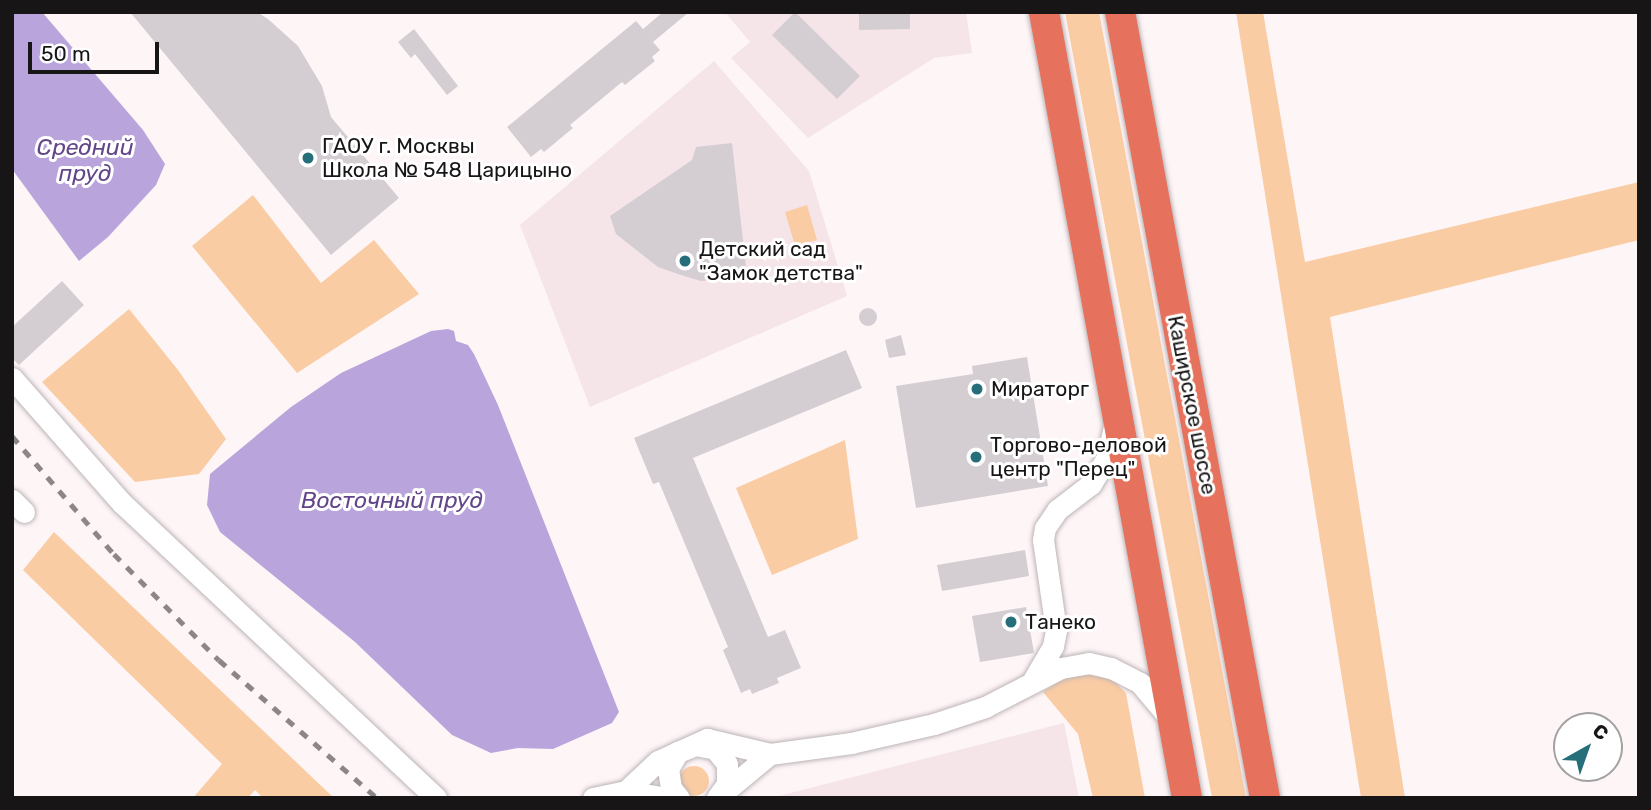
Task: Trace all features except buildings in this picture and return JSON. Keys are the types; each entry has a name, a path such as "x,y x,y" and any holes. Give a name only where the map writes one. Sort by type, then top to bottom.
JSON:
{"highway":[{"path":"1044,12 1187,798"},
{"name":"Каширское шоссе","path":"1120,12 1265,798"}],"street":[{"path":"12,377 122,503 436,798"},
{"path":"1088,663 1064,644 1056,631 1043,540 1045,527 1057,510 1091,484 1107,457 1117,413"},
{"path":"1031,684 1044,665 1056,631"},
{"path":"626,791 658,761 707,739 769,754 851,743 934,724 985,706 1061,668 1088,663 1111,668 1140,683 1172,722"},
{"path":"679,798 671,788 668,769 672,760 686,747 705,745 722,756 728,774 720,795"},
{"path":"720,795 769,754"},
{"path":"593,798 626,791 667,798"}],"shaded area":[{"path":"725,12 966,12 972,53 934,58 808,138 731,58 750,42"},
{"path":"1065,12 1099,12 1246,798 1212,798"},
{"path":"1236,12 1263,12 1305,262 1639,182 1639,240 1330,317 1405,798 1361,798"},
{"name":"Детский сад \"Замок детства\"","path":"714,61 809,171 847,296 590,407 520,225"},
{"path":"253,195 321,283 374,240 419,294 297,373 192,246"},
{"path":"807,205 817,240 795,246 785,212"},
{"path":"129,309 178,370 226,439 199,474 135,482 42,382"},
{"path":"845,440 858,539 772,575 736,488"},
{"path":"54,532 334,798 263,798 255,790 248,798 193,798 222,764 23,570"},
{"path":"1095,671 1113,680 1126,693 1145,798 1093,798 1078,734 1043,692 1063,678"},
{"path":"1064,723 1079,798 771,798"},
{"path":"694,766 705,770 709,781 705,792 694,796 683,792 679,781 683,770"}],"water":[{"name":"Средний пруд","path":"12,12 42,12 143,130 165,164 156,185 108,237 79,261 12,169"},
{"name":"Восточный пруд","path":"431,331 454,331 456,341 468,345 474,354 498,405 619,712 612,723 553,749 518,748 491,753 452,735 355,642 220,532 207,505 210,474 291,407 341,373"}],"railway":[{"path":"12,436 114,554 219,660 377,798"}],"place":[{"name":"ГАОУ г. Москвы Школа № 548 Царицыно","path":"308,158"},
{"name":"Детский сад \"Замок детства\"","path":"685,261"},
{"name":"Мираторг","path":"977,389"},
{"name":"Торгово-деловой центр \"Перец\"","path":"976,457"},
{"name":"Танеко","path":"1011,622"}]}
